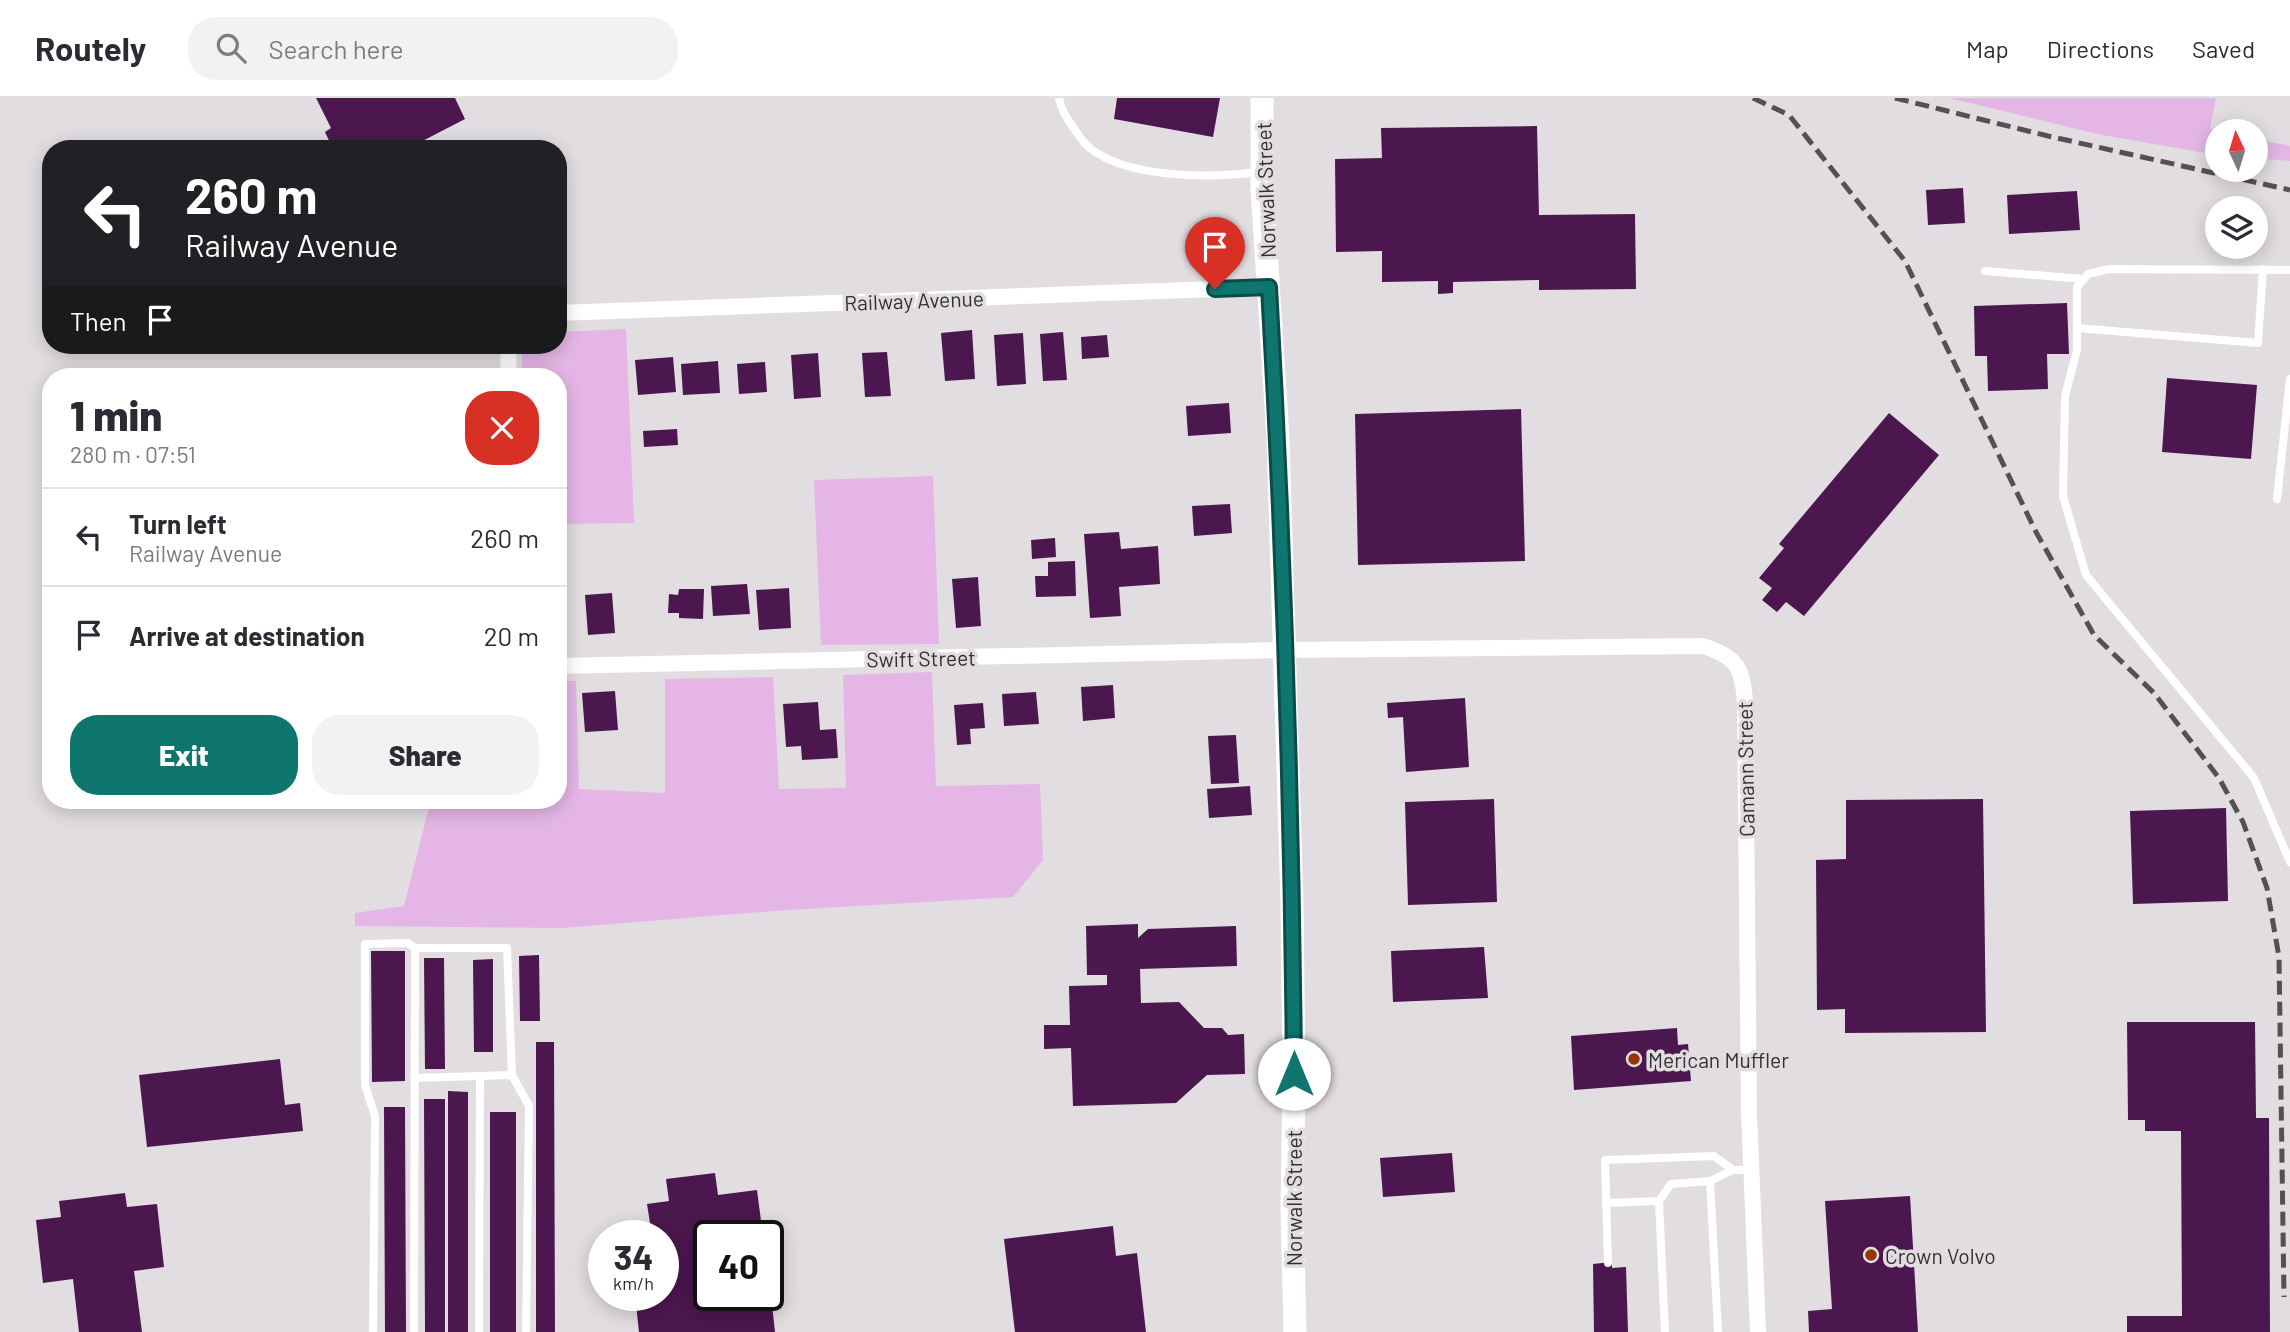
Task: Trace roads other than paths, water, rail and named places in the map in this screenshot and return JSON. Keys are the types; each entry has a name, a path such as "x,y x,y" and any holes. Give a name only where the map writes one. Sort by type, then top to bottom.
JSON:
{"street":[{"name":"Norwalk Street","path":"1262,98 1262,172 1278,438 1294,975 1292,1173 1295,1332"},
{"name":"Railway Avenue","path":"567,313 1269,287"},
{"name":"Camann Street","path":"1284,650 1703,646 1726,656 1738,667 1743,677 1745,701 1751,1170 1758,1332"},
{"name":"Swift Street","path":"567,666 1284,650"}],"lane":[{"path":"1059,98 1063,114 1089,148 1134,169 1204,176 1262,172"},
{"path":"2290,270 2109,268 2088,274 2077,287 2077,350 2065,396 2063,496 2086,575 2254,779 2290,862"},
{"path":"2077,328 2258,343 2263,269"},
{"path":"1985,271 2084,279"},
{"path":"2277,499 2290,379"},
{"path":"373,1332 375,1116 365,1085 365,944 408,943 415,948 507,948 512,1075 529,1106 526,1332"},
{"path":"414,1332 415,948"},
{"path":"414,1078 512,1075"},
{"path":"479,1332 480,1076"},
{"path":"1608,1263 1605,1160 1714,1156 1733,1170"},
{"path":"1665,1332 1659,1200 1671,1184 1710,1181 1733,1170 1751,1170"},
{"path":"1710,1181 1718,1332"},
{"path":"1606,1203 1659,1200"}],"railway":[{"path":"1753,98 1789,115 1905,261 2036,532 2094,635 2154,693 2219,778 2243,822 2267,888 2279,957 2284,1297"},
{"path":"1895,98 2048,136 2290,190"}],"place":[{"name":"Merican Muffler","path":"1634,1059"},
{"name":"Crown Volvo","path":"1871,1255"}]}
